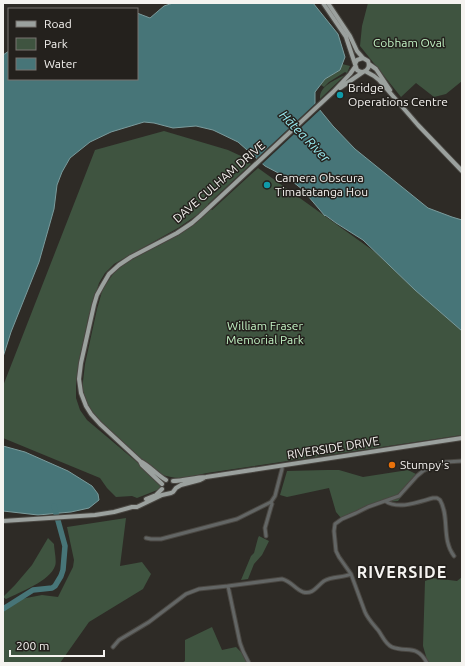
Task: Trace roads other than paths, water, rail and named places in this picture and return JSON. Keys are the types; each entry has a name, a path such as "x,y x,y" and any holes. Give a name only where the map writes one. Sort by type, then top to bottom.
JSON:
{"main road":[{"path":"323,3 346,37 358,71 374,76 379,80 418,125 462,171"},
{"path":"328,3 350,36 357,51 376,70 399,102"},
{"path":"355,66 359,59 363,58"},
{"path":"364,72 368,69 369,64"},
{"name":"DAVE CULHAM DRIVE","path":"166,480 140,461 94,418 86,406 81,392 79,379 97,295 105,280 119,265 131,256 168,238 192,223 333,92 350,74 355,66"},
{"name":"DAVE CULHAM DRIVE","path":"333,92 364,72"},
{"name":"RIVERSIDE DRIVE","path":"172,481 282,466 462,438"},
{"name":"DAVE CULHAM DRIVE","path":"140,461 162,486"},
{"name":"RIVERSIDE DRIVE","path":"176,488 206,477"},
{"path":"3,521 104,514 119,511 132,507 156,495 166,480 172,481 175,484 176,488 173,492 137,507 132,507"},
{"path":"162,486 163,491 167,494"}],"street":[{"path":"428,663 415,651 390,646 365,613 351,574 336,551 334,531 335,524 342,519 371,506 399,496 417,476 435,465 446,462 462,461"},
{"path":"146,538 161,539 238,519 271,502 275,496 282,466"},
{"path":"385,501 392,504 404,505 433,498 440,500 443,504 449,546 454,556"},
{"path":"266,536 266,528 272,504 271,502"},
{"path":"113,647 119,640 149,622 186,594 199,589 282,579 290,582 300,590 307,593 314,591 325,581 351,574"},
{"path":"228,586 240,643 249,663"}],"water":[{"name":"Hātea River","path":"173,3 313,3 338,34 345,57 340,70 325,79 315,92 315,104 355,149 428,208 462,220 462,331 415,290 363,240 325,216 302,189 288,178 265,166 238,142 213,130 196,126 173,128 144,122 111,132 90,142 70,158 57,185 54,209 39,262 11,332 3,357 3,55 8,52 8,80 138,80 138,13 150,18 164,6"},
{"path":"3,446 25,452 68,471 92,486 98,494 99,500 89,508 71,512 38,515 3,511"}],"waterway":[{"path":"3,609 33,590 52,588 61,576 65,546 54,506"}],"place":[{"name":"Bridge Operations Centre","path":"340,95"},
{"name":"Camera Obscura Timatatanga Hou","path":"267,185"},
{"name":"Stumpy's","path":"392,465"}],"district":[{"name":"RIVERSIDE","path":"402,572"}],"park label":[{"name":"Cobham Oval","path":"409,43"},
{"name":"William Fraser Memorial Park","path":"265,333"}]}
